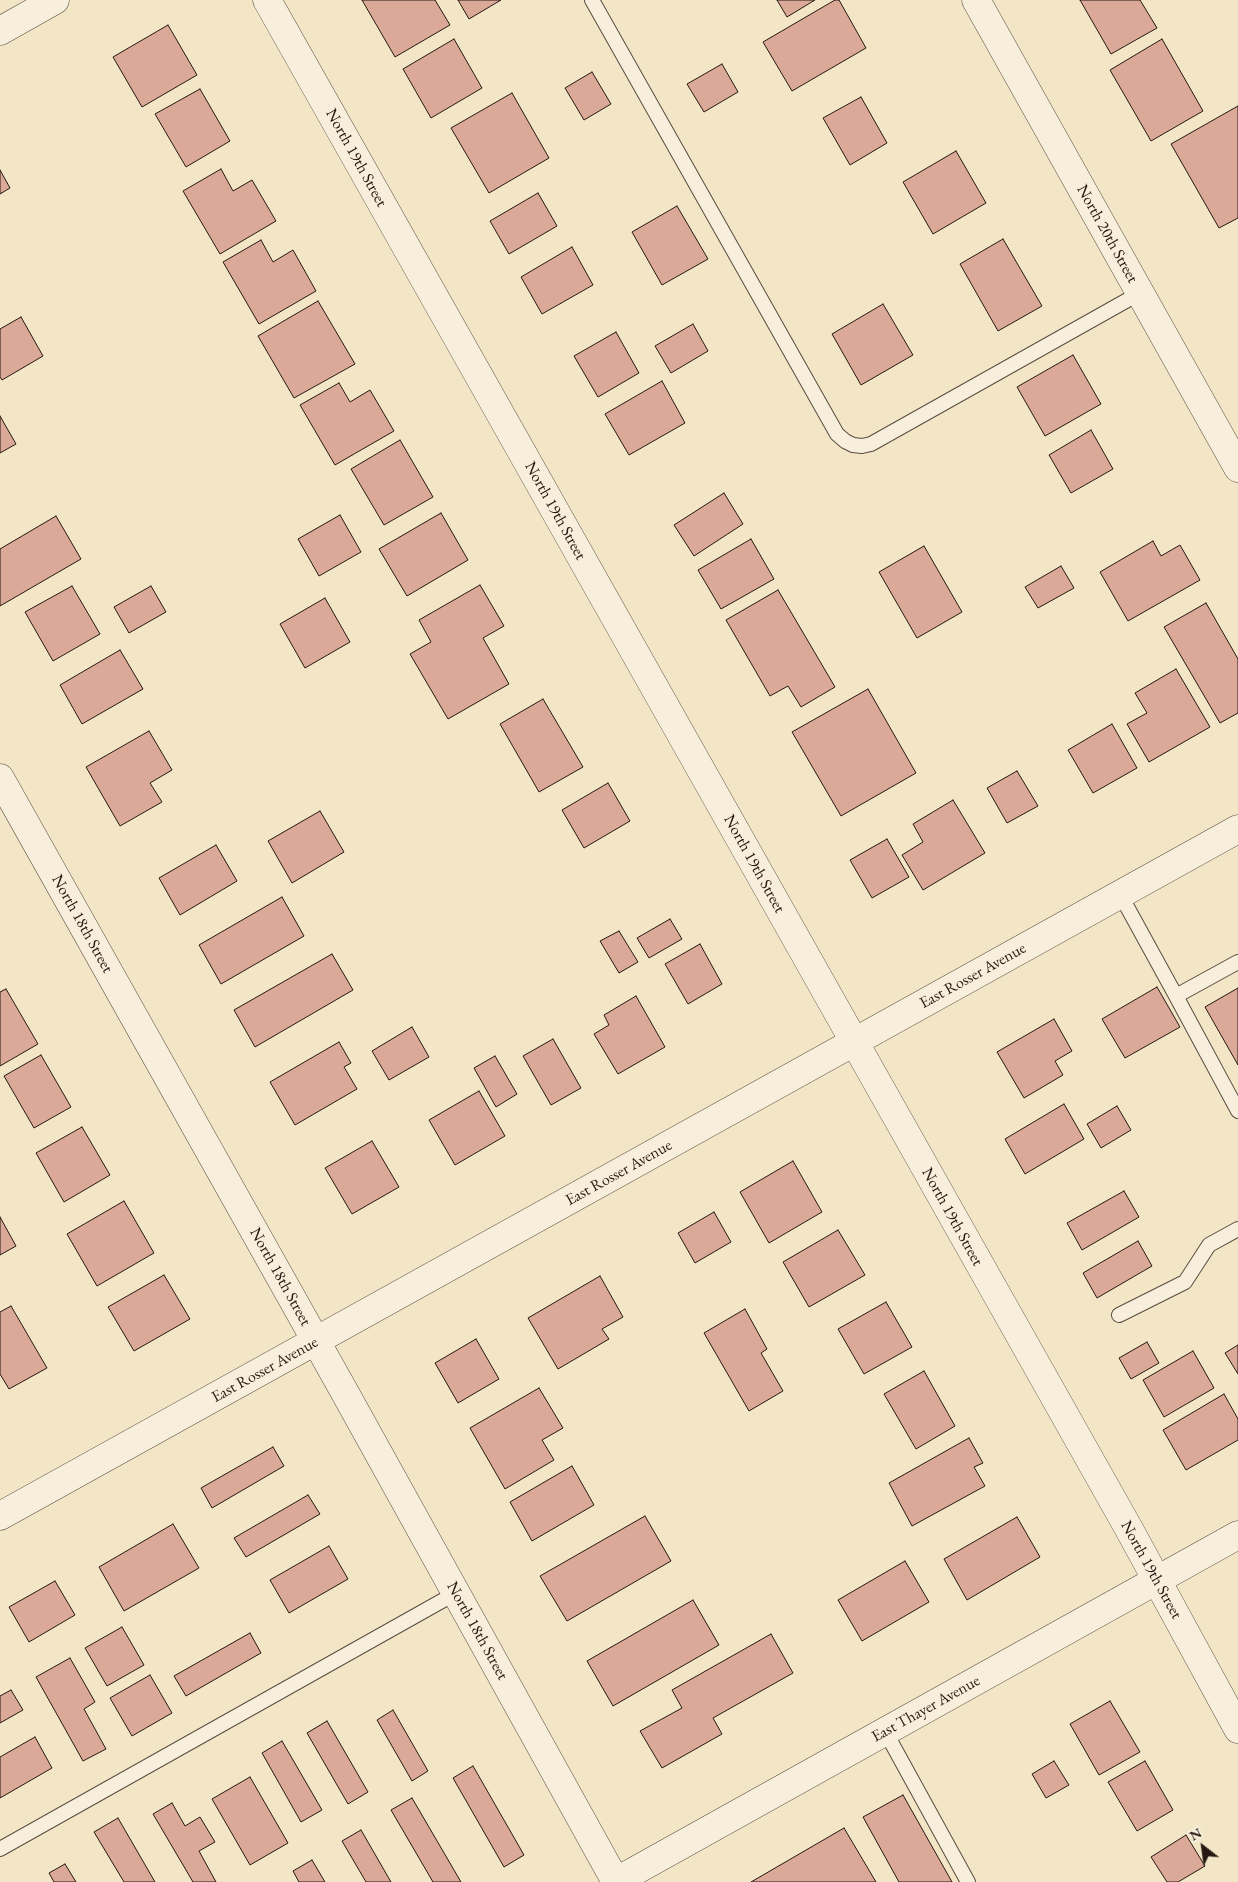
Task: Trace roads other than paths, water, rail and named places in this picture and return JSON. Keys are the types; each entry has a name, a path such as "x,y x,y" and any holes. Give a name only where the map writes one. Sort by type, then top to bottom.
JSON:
{"street":[{"path":"0,31 54,0"},
{"name":"North 19th Street","path":"267,0 1157,1580 1238,1728"},
{"name":"North 20th Street","path":"976,0 1238,468"},
{"name":"North 18th Street","path":"0,778 456,1593 615,1882"},
{"name":"East Rosser Avenue","path":"0,1516 1238,829"},
{"name":"East Thayer Avenue","path":"615,1882 1238,1535"}],"lane":[{"path":"592,0 837,434 844,441 862,446 871,444 1140,293"},
{"path":"1120,894 1238,1111"},
{"path":"1176,996 1238,962"},
{"path":"1119,1315 1184,1282 1209,1246 1238,1229"},
{"path":"0,1849 456,1593"},
{"path":"885,1732 968,1882"}]}
